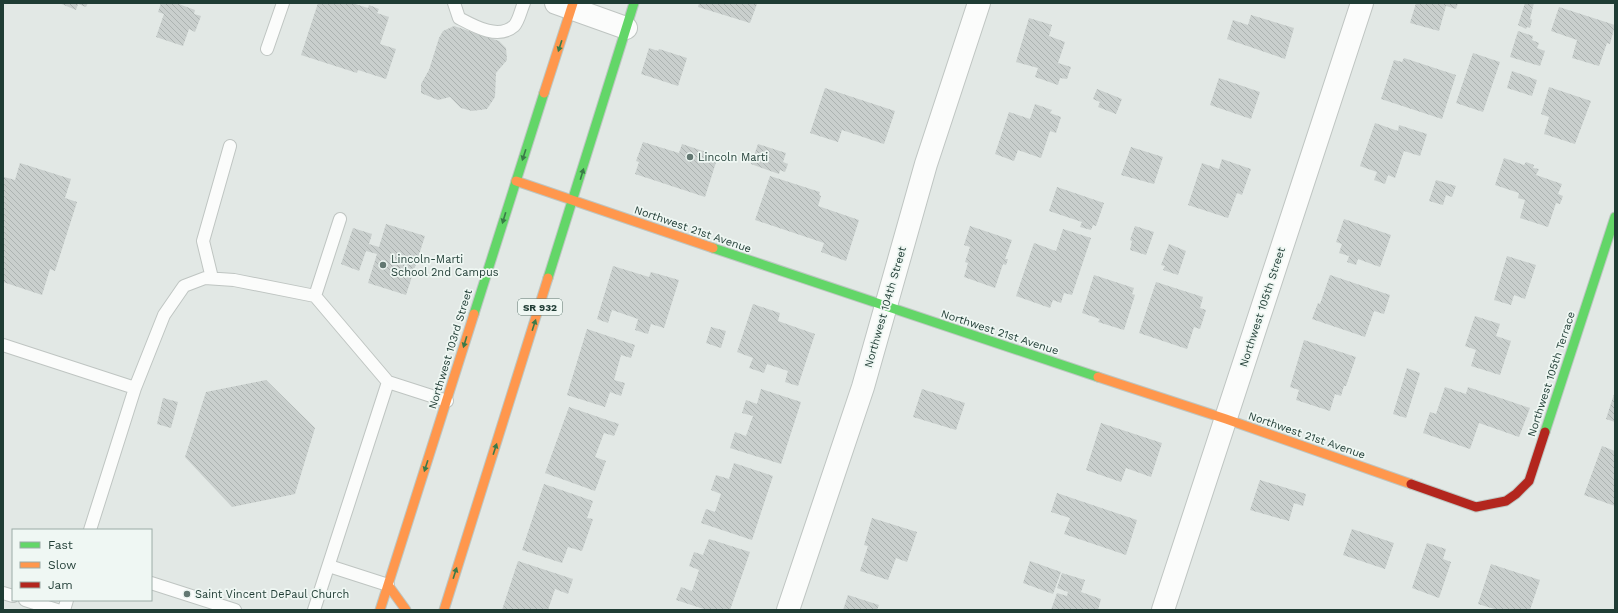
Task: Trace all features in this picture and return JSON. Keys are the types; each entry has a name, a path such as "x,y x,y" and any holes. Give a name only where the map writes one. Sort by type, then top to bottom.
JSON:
{"street":[{"name":"SR 932","path":"444,610 574,200 634,3"},
{"name":"Northwest 104th Street","path":"788,610 863,387 884,307 926,164 979,3"},
{"name":"Northwest 105th Street","path":"1163,610 1362,3"},
{"path":"567,5 626,28"},
{"name":"Northwest 103rd Street","path":"380,610 516,181 567,5"},
{"name":"Northwest 21st Avenue","path":"516,181 884,307 1226,419 1476,507"},
{"name":"Northwest 105th Terrace","path":"1476,507 1501,504 1518,494 1529,481 1615,217"},
{"path":"388,585 406,610"}],"lane":[{"path":"267,49 283,3"},
{"path":"454,3 459,18 473,26 494,32 505,31 515,25 524,3"},
{"path":"212,278 203,241 230,146"},
{"path":"316,296 340,219"},
{"path":"90,529 135,388 164,315 184,286 205,278 234,280 316,296 388,382 447,401"},
{"path":"3,345 135,388"},
{"path":"314,610 388,382"},
{"path":"328,566 388,585"},
{"path":"152,583 235,610"},
{"path":"28,601 57,610"}],"building":[{"path":"59,3 88,3 86,7 78,4 76,10"},
{"path":"161,3 176,3 195,10 194,14 201,16 195,32 189,29 183,46 156,37 164,14 158,12"},
{"path":"318,3 352,3 368,8 369,5 379,9 377,13 389,17 380,44 396,49 386,79 358,70 357,73 301,55"},
{"path":"699,3 757,4 750,23 698,7"},
{"path":"1416,3 1458,3 1456,9 1446,6 1439,31 1410,23"},
{"path":"1525,3 1534,3 1530,19 1532,20 1530,28 1527,27 1526,29 1518,25"},
{"path":"1559,7 1615,25 1610,44 1607,43 1599,66 1572,58 1577,40 1551,31"},
{"path":"1251,15 1294,28 1285,59 1227,39 1233,20 1248,25"},
{"path":"1029,18 1052,25 1049,36 1065,42 1058,63 1071,67 1067,79 1060,78 1058,85 1035,77 1038,68 1016,62"},
{"path":"454,26 499,41 506,48 507,60 496,73 495,97 487,109 472,111 461,108 450,97 438,100 421,93 421,84 429,70 439,38 443,31"},
{"path":"1518,31 1533,36 1532,40 1539,43 1537,48 1545,51 1540,66 1510,57"},
{"path":"649,48 658,51 659,49 687,58 678,86 641,74"},
{"path":"1473,53 1500,62 1483,112 1456,103"},
{"path":"1404,58 1456,75 1442,119 1381,99 1394,60 1402,62"},
{"path":"1512,71 1537,80 1532,96 1507,88"},
{"path":"1219,78 1260,92 1251,119 1210,105"},
{"path":"1549,87 1591,101 1575,144 1544,134 1549,117 1541,114"},
{"path":"825,88 895,111 884,144 842,130 838,142 810,133"},
{"path":"1097,89 1122,99 1116,114 1098,107 1100,102 1093,99"},
{"path":"1035,104 1052,110 1050,113 1061,117 1056,133 1050,131 1041,158 1018,150 1014,161 995,154 1009,112 1030,119"},
{"path":"1375,123 1398,131 1399,125 1427,134 1420,156 1404,151 1395,178 1388,175 1385,184 1374,180 1377,172 1360,166"},
{"path":"643,142 679,153 682,144 718,156 705,197 635,174 639,162 636,161"},
{"path":"758,144 786,153 783,162 788,164 785,172 780,170 779,174 751,164"},
{"path":"1131,147 1163,157 1154,184 1121,175"},
{"path":"1504,158 1524,165 1526,162 1534,165 1533,168 1539,169 1536,175 1562,184 1558,194 1563,196 1560,204 1556,203 1548,227 1520,218 1525,200 1518,198 1519,193 1495,185"},
{"path":"1222,159 1251,169 1242,195 1237,193 1228,218 1188,205 1202,163 1219,169"},
{"path":"20,163 71,179 65,198 77,202 55,271 50,269 42,295 3,282 3,181 4,177 15,180"},
{"path":"770,176 820,192 819,195 821,196 818,206 859,220 846,261 821,252 824,243 755,220"},
{"path":"1436,180 1456,186 1452,197 1446,195 1443,205 1429,201"},
{"path":"1057,187 1104,203 1096,226 1093,225 1091,230 1080,227 1082,222 1049,211"},
{"path":"1344,219 1391,235 1380,267 1358,259 1356,265 1347,262 1349,256 1339,253 1342,244 1336,242"},
{"path":"386,224 425,236 406,295 368,283 377,254 366,251 359,271 341,264 353,228 372,234 369,244 379,247"},
{"path":"970,226 1012,240 1005,259 1008,259 1006,265 1003,264 995,288 964,277 968,263 965,262 970,247 964,245"},
{"path":"1135,226 1154,232 1146,255 1130,250 1132,241 1130,240"},
{"path":"1063,229 1091,238 1072,295 1064,293 1061,303 1053,300 1050,308 1016,296 1034,243 1056,251"},
{"path":"1169,244 1186,251 1178,275 1163,270 1165,266 1161,265"},
{"path":"1507,256 1536,265 1525,299 1514,295 1511,305 1494,300"},
{"path":"613,266 649,277 651,272 679,280 664,328 651,324 648,334 635,330 638,319 612,310 608,323 597,319"},
{"path":"1094,275 1134,288 1132,294 1135,295 1124,330 1098,322 1100,319 1082,313"},
{"path":"1330,275 1390,295 1384,314 1374,311 1365,337 1312,319 1318,303 1320,304"},
{"path":"1156,282 1203,297 1200,308 1206,310 1200,329 1194,327 1187,349 1139,333"},
{"path":"753,304 780,313 778,321 815,334 798,386 785,382 788,371 767,364 764,373 749,368 753,358 737,352"},
{"path":"1475,316 1500,324 1496,336 1511,341 1500,375 1471,366 1476,350 1465,346"},
{"path":"711,327 726,331 721,348 706,343"},
{"path":"587,329 635,345 631,358 621,355 614,380 625,383 621,396 610,392 605,407 567,395"},
{"path":"1304,340 1356,357 1346,386 1344,386 1341,396 1335,394 1330,411 1296,400 1299,390 1290,387"},
{"path":"1407,368 1420,373 1406,418 1393,414"},
{"path":"266,380 315,428 295,494 232,507 185,457 206,392"},
{"path":"1445,387 1466,394 1468,387 1530,408 1519,437 1479,423 1470,449 1423,433 1430,412 1436,414"},
{"path":"761,389 801,402 781,464 730,448 735,432 746,436 753,416 742,413 746,400 757,404"},
{"path":"922,389 965,403 956,430 913,417"},
{"path":"1615,391 1615,422 1606,419"},
{"path":"163,398 178,402 171,428 157,424"},
{"path":"569,407 619,424 614,436 604,433 595,457 606,461 595,491 545,473"},
{"path":"1101,423 1162,443 1151,477 1126,468 1121,482 1086,470"},
{"path":"1602,446 1615,451 1615,506 1584,495"},
{"path":"734,463 773,476 752,540 701,523 706,509 715,512 721,494 711,490 716,475 729,479"},
{"path":"1260,480 1306,494 1303,506 1294,503 1289,521 1250,510"},
{"path":"544,484 593,501 587,518 593,519 582,551 568,547 562,563 522,550"},
{"path":"1057,493 1137,520 1126,555 1064,534 1070,518 1051,512"},
{"path":"872,518 917,532 907,562 896,558 888,580 860,571 868,546 864,545"},
{"path":"1352,529 1394,543 1385,569 1343,555"},
{"path":"709,539 750,552 730,610 707,610 676,600 681,587 692,591 699,570 689,566 694,552 703,555"},
{"path":"1427,543 1446,549 1443,559 1451,562 1439,598 1412,588"},
{"path":"518,561 573,579 568,594 555,589 548,610 502,610"},
{"path":"1030,561 1061,572 1053,594 1023,583"},
{"path":"1491,564 1540,580 1530,610 1498,610 1478,604"},
{"path":"1062,573 1085,580 1081,592 1101,599 1098,610 1051,610 1057,593 1067,596 1068,592 1057,588"},
{"path":"848,595 879,605 877,610 843,610"}],"traffic: fast":[{"path":"548,278 634,3"},
{"path":"474,314 544,93"},
{"path":"1545,432 1615,217"},
{"path":"713,248 1098,377"}],"traffic: slow":[{"path":"544,93 573,3"},
{"path":"516,181 713,248"},
{"path":"444,610 548,278"},
{"path":"380,610 474,314"},
{"path":"1098,377 1226,419 1411,484"},
{"path":"388,585 406,610"}],"traffic: jam":[{"path":"1411,484 1476,507 1506,501 1516,494 1529,481 1545,432"}],"place":[{"name":"Lincoln Marti","path":"690,157"},
{"name":"Lincoln-Marti School 2nd Campus","path":"383,265"},
{"name":"Saint Vincent DePaul Church","path":"187,594"}]}
